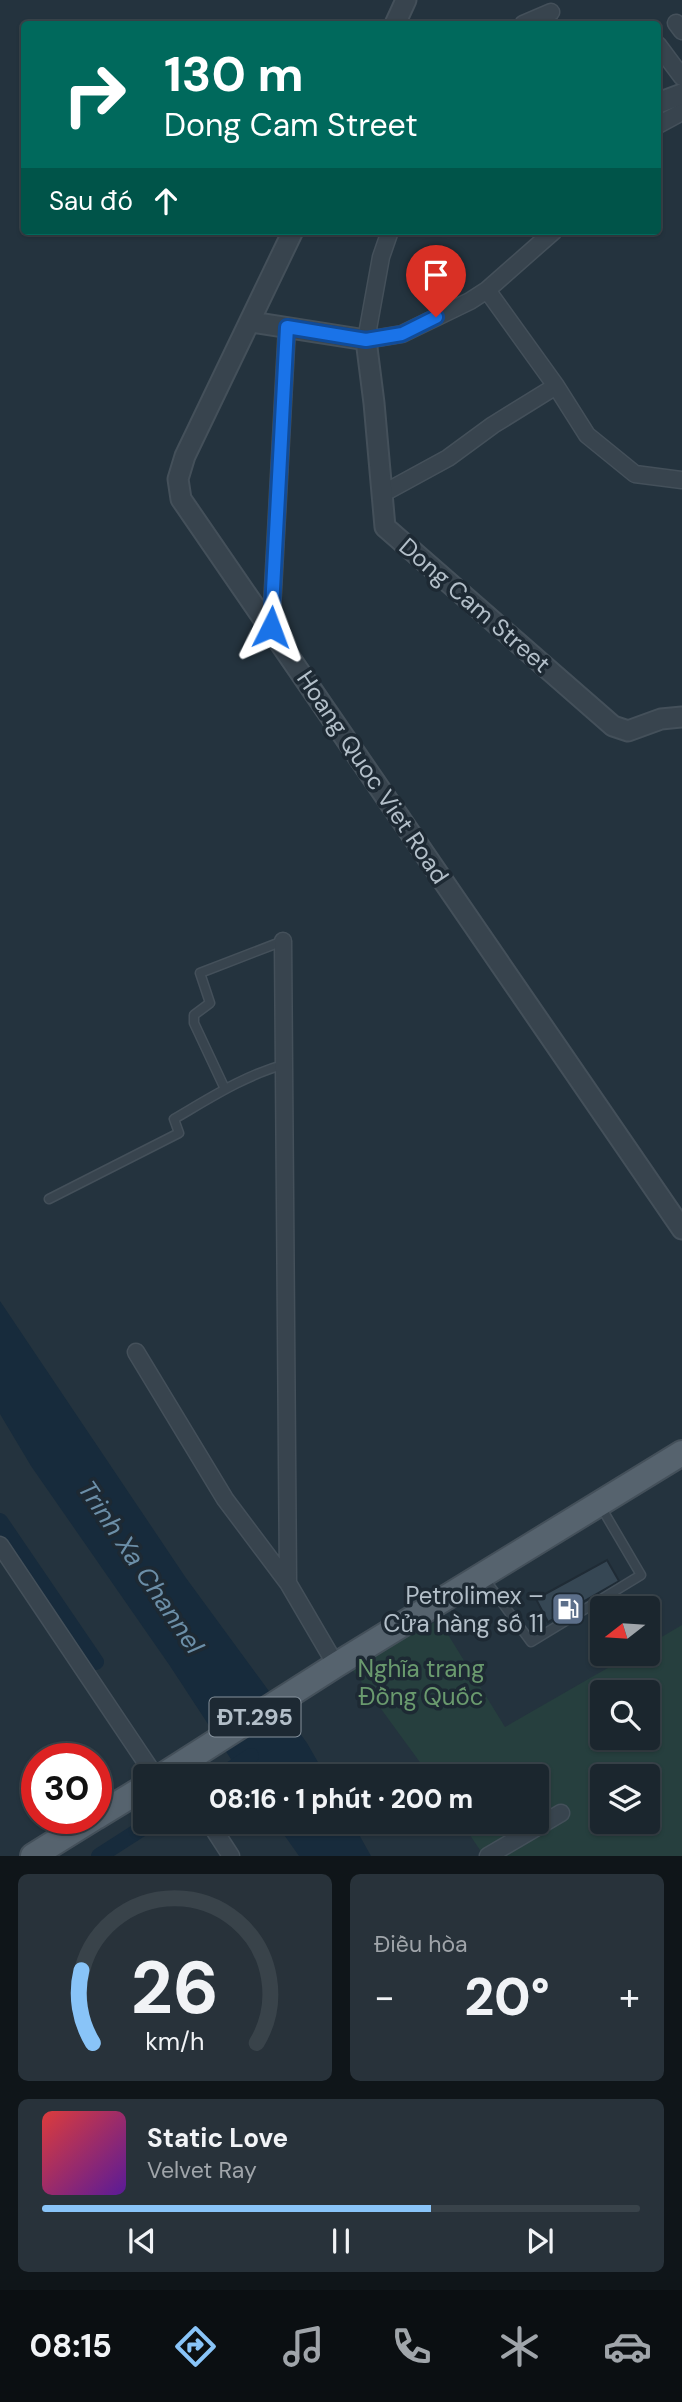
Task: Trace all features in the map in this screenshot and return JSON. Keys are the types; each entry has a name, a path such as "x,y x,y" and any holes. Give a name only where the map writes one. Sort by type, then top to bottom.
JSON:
{"main road":[{"name":"ĐT.295","path":"184,1764 336,1665 682,1453"},
{"path":"112,1807 133,1794"},
{"path":"33,1856 69,1834"}],"street":[{"path":"397,21 406,0"},
{"path":"530,21 551,12"},
{"path":"661,49 682,77"},
{"path":"661,102 682,94"},
{"path":"661,123 682,112"},
{"name":"Hoang Quoc Viet Road","path":"291,235 185,456 178,488 188,511 271,627 682,1229"},
{"path":"366,340 381,257 389,235"},
{"path":"251,322 366,340 402,334 487,290 549,235"},
{"path":"487,290 556,386 587,435 635,474 682,480"},
{"path":"271,627 287,327"},
{"name":"Dong Cam Street","path":"366,340 385,527 613,726 628,731 661,719 682,717"},
{"path":"382,494 448,458 493,425 556,386"},
{"path":"283,941 288,1583"},
{"path":"136,1352 225,1499 288,1583 336,1665"},
{"path":"0,1545 159,1764"},
{"path":"488,1856 561,1813"},
{"path":"217,1834 231,1856"}],"lane":[{"path":"225,1089 192,1018 210,1003 200,973 283,941"},
{"path":"49,1199 179,1133 174,1119 225,1089 263,1070 286,1065"},
{"path":"482,1576 531,1642 641,1575 599,1504"}],"green space":[{"name":"Nghĩa trang Đồng Quốc","path":"439,1620 505,1727 611,1666 660,1666 660,1638 682,1625 682,1856 484,1856 469,1834 549,1834 549,1764 421,1764 349,1665"}],"water":[{"name":"Trinh Xa Channel","path":"0,1301 186,1578 307,1743 319,1764 234,1764 170,1666 31,1466 0,1414"},
{"path":"283,1834 359,1834 371,1856 299,1856"}],"building":[{"path":"607,1560 619,1581 548,1622 536,1599"}],"waterway":[{"path":"0,1521 96,1662"},
{"path":"239,1764 251,1756"},
{"path":"99,1856 133,1834"}],"place":[{"name":"Petrolimex – Cửa hàng số 11","path":"568,1609"}],"route":[{"path":"271,627 287,327 366,340 402,334 436,317"}]}
